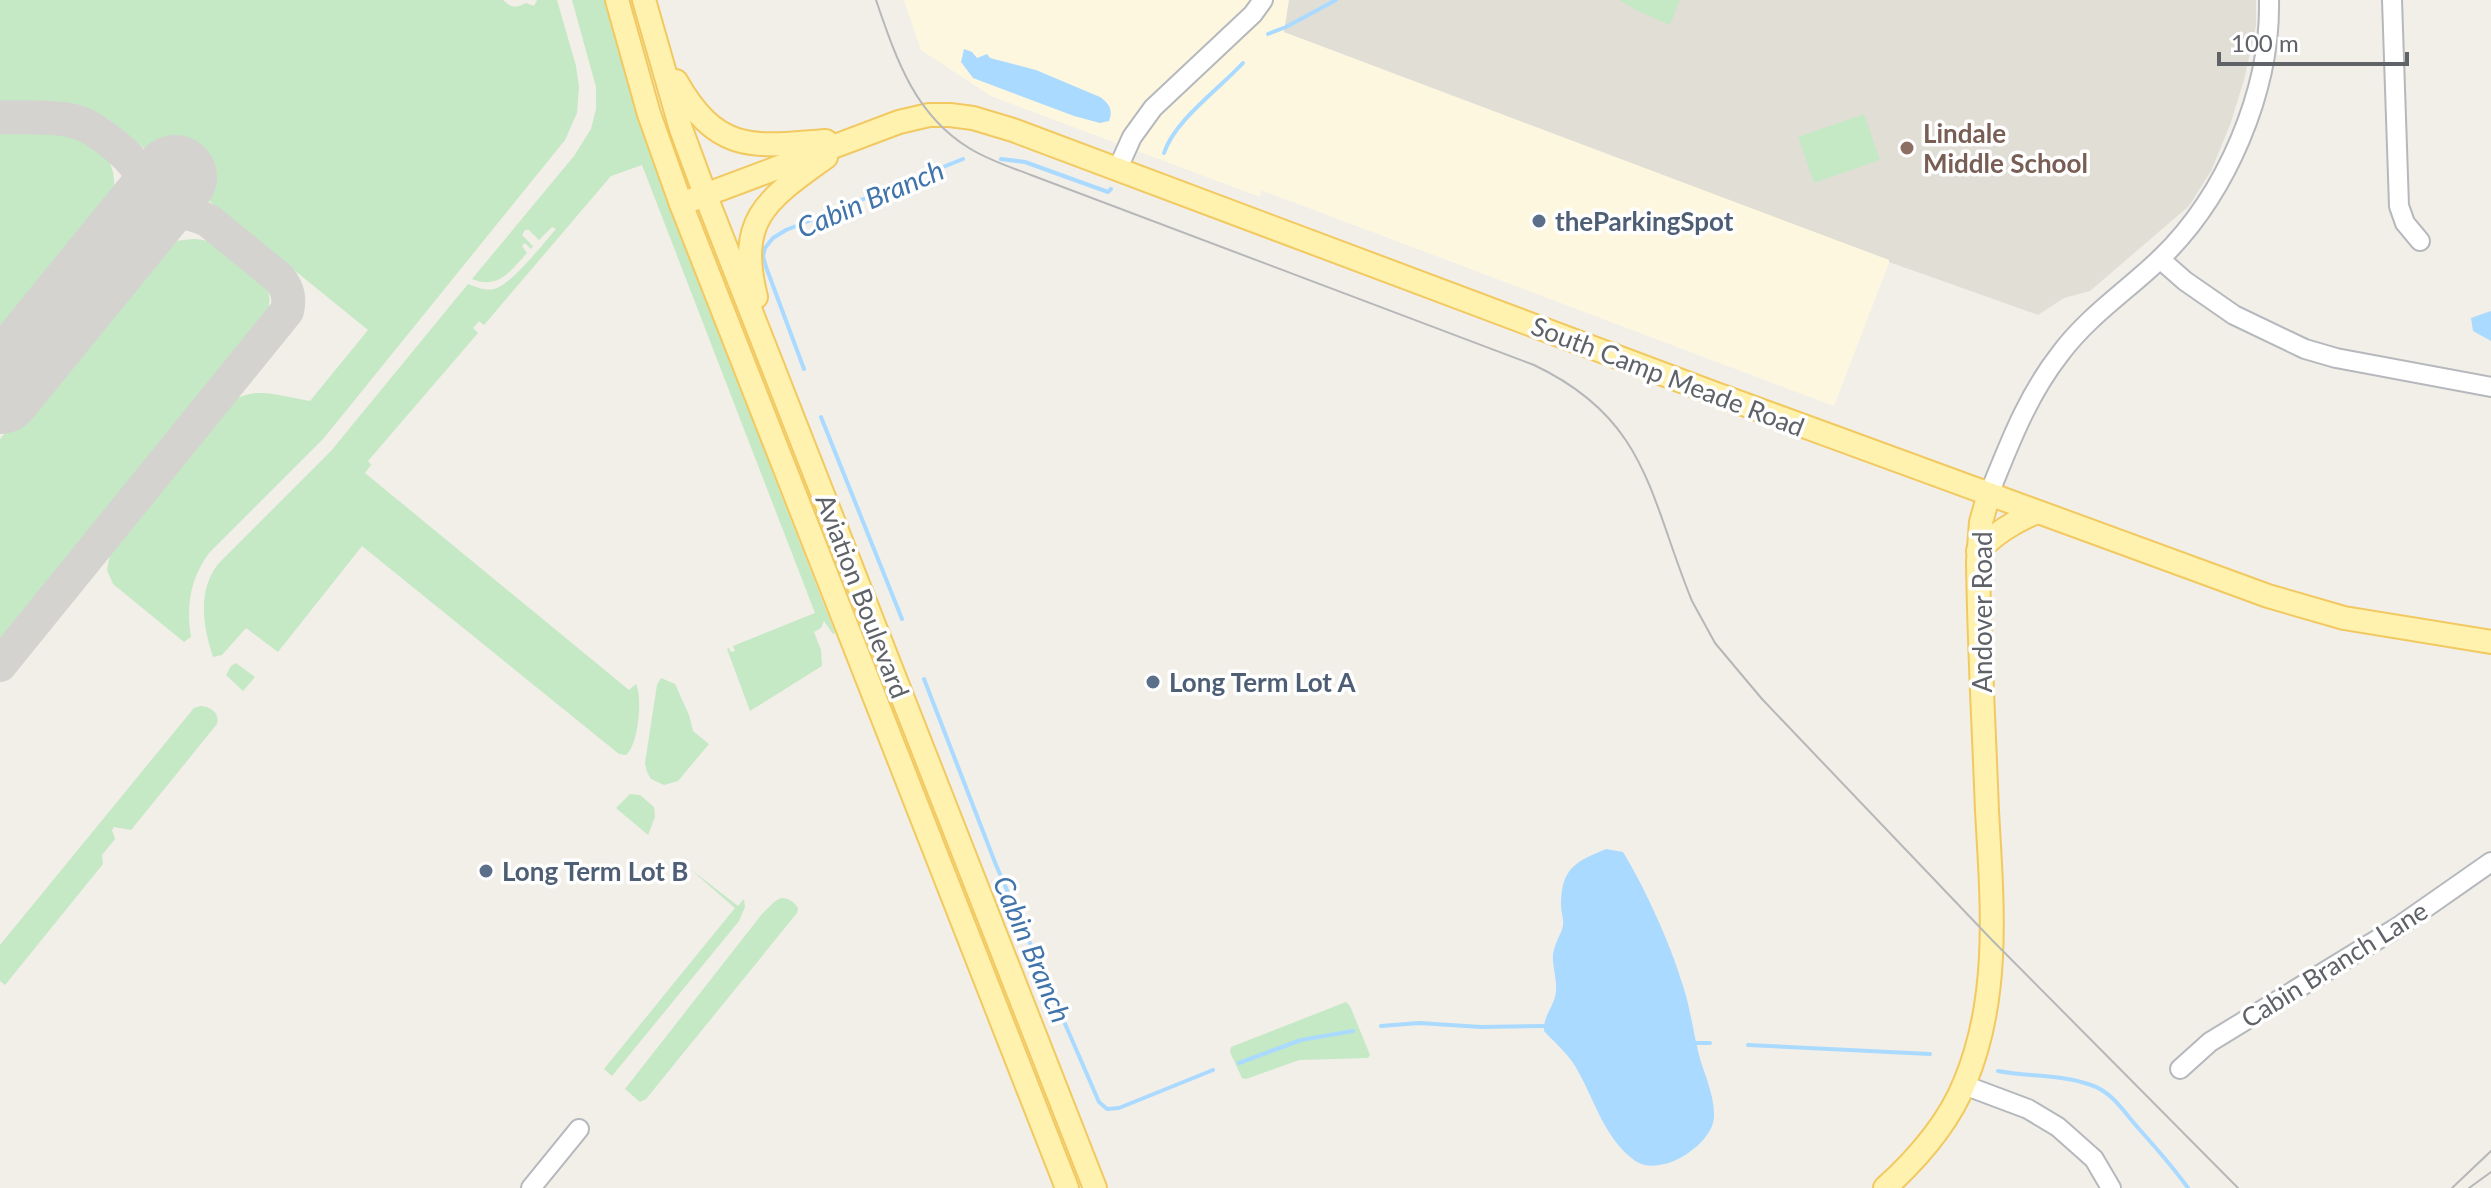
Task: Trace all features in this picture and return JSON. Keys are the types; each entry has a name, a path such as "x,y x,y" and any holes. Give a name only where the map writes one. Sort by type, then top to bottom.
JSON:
{"main road":[{"name":"Aviation Boulevard","path":"617,0 649,114 681,204 1067,1188"},
{"name":"Aviation Boulevard","path":"644,0 656,47 705,194 1095,1188"},
{"path":"656,47 694,111 732,139 762,146 851,139"},
{"name":"South Camp Meade Road","path":"851,139 920,116 973,118 1013,130 1716,394 2268,596 2344,618 2491,642"},
{"path":"681,204 851,139"},
{"path":"775,372 749,263 755,227 776,194 851,139"},
{"name":"Andover Road","path":"1885,1188 1928,1142 1964,1085 1986,1013 1991,950 1978,551 1981,522 1989,494"},
{"path":"1978,551 2006,527 2037,512"},
{"path":"1053,1153 1085,1164"}],"street":[{"path":"1118,168 1132,137 1153,108 1253,14 1263,0"},
{"name":"Andover Road","path":"1989,494 2019,421 2038,385 2061,352 2105,306 2160,259 2210,196 2250,115 2266,43 2269,0"},
{"path":"2392,0 2399,206 2405,223 2420,241"},
{"path":"2160,259 2185,281 2234,315 2305,349 2336,358 2491,387"},
{"name":"Cabin Branch Lane","path":"2180,1069 2210,1042 2398,927 2491,862"},
{"path":"1964,1085 2028,1109 2058,1127 2094,1159 2111,1188"},
{"path":"531,1188 579,1129"}],"shaded area":[{"name":"theParkingSpot","path":"904,0 1289,0 1284,32 1890,260 1834,406 1261,190 1260,197 991,96 921,50"},
{"name":"Lindale Middle School","path":"1289,0 2256,0 2256,26 2230,125 2211,171 2189,206 2090,291 2064,298 2038,315 1889,262 1284,32"}],"green space":[{"path":"0,0 503,0 514,7 526,3 534,6 537,0 557,0 576,66 579,87 577,113 565,140 324,438 209,553 194,583 189,604 191,637 184,642 113,584 107,570 110,555 236,399 263,393 310,401 368,330 108,119 69,105 0,101"},
{"path":"572,0 608,0 755,413 771,469 835,633 824,621 821,628 814,632 821,650 822,666 750,711 727,649 735,651 733,646 815,613 642,165 611,176 484,325 479,321 473,328 478,333 368,461 371,465 365,473 629,690 636,684 638,721 634,742 626,755 619,754 362,546 278,652 246,628 222,655 213,657 204,609 207,586 218,564 331,451 468,284 487,289 501,286 556,229 552,227 539,240 525,230 522,235 533,246 531,249 525,243 522,246 527,253 509,272 490,282 472,279 574,156 591,129 596,109 596,87"},
{"path":"1619,0 1680,0 1670,25"},
{"path":"1864,114 1880,160 1814,183 1798,137"},
{"path":"0,131 53,132 86,139 107,157 114,181 110,209 103,223 0,349"},
{"path":"193,239 218,246 259,279 269,295 265,316 0,641 0,439 153,253 175,241"},
{"path":"236,663 255,677 243,691 226,675"},
{"path":"661,678 675,684 693,731 709,744 678,781 664,785 651,779 645,763 657,685"},
{"path":"201,706 214,711 217,724 131,830 114,827 115,839 102,855 103,864 5,985 0,981 0,945 194,708"},
{"path":"630,794 640,795 654,807 655,817 648,835 616,808"},
{"path":"689,868 738,906 744,899 745,907 739,921 612,1076 604,1069 735,908"},
{"path":"781,898 793,902 797,913 646,1099 640,1102 625,1089 762,914"},
{"path":"1346,1002 1370,1055 1368,1058 1299,1060 1242,1078 1230,1052 1231,1047"}],"water":[{"path":"964,49 977,58 987,54 990,58 1036,70 1100,97 1110,108 1109,121 1100,123 1074,116 973,78 961,62"},
{"path":"2491,311 2491,341 2473,331 2471,318"},
{"path":"1606,849 1623,852 1665,935 1685,994 1713,1100 1713,1123 1697,1146 1675,1161 1651,1166 1634,1160 1608,1131 1572,1061 1544,1031 1556,991 1553,954 1563,925 1561,906 1564,883 1578,863"}],"waterway":[{"name":"Cabin Branch","path":"1268,34 1336,0"},
{"name":"Cabin Branch","path":"1164,153 1187,117 1243,63"},
{"name":"Cabin Branch","path":"804,369 766,267 763,256 765,248 786,230 963,159"},
{"name":"Cabin Branch","path":"1001,159 1025,162 1108,192 1111,189"},
{"name":"Cabin Branch","path":"821,417 902,619"},
{"name":"Cabin Branch","path":"924,679 996,865 1099,1102 1107,1109 1119,1108 1213,1070"},
{"name":"Cabin Branch","path":"1381,1026 1419,1023 1481,1027 1546,1026"},
{"name":"Cabin Branch","path":"1239,1063 1301,1040 1353,1031"},
{"name":"Cabin Branch","path":"1694,1043 1710,1043"},
{"name":"Cabin Branch","path":"1748,1045 1930,1054"},
{"name":"Cabin Branch","path":"1998,1071 2080,1081 2099,1088 2118,1104 2188,1188"}],"taxiway":[{"path":"0,117 69,120 85,125 104,137 128,157 140,174 144,194 140,220"},
{"path":"0,665 287,311 288,294 280,279 209,221 192,214 175,212 140,220"}],"runway":[{"path":"0,392 175,177"}],"tram line":[{"path":"876,0 891,43 921,102 950,134 976,152 1534,365 1572,386 1601,410 1623,436 1640,464 1692,601 1715,643 1762,699 1991,939 2238,1188"},
{"path":"2452,1188 2491,1151"},
{"path":"2469,1188 2491,1172"}],"place":[{"name":"Lindale Middle School","path":"1907,148"},
{"name":"theParkingSpot","path":"1539,221"},
{"name":"Long Term Lot A","path":"1153,682"},
{"name":"Long Term Lot B","path":"486,871"}]}
